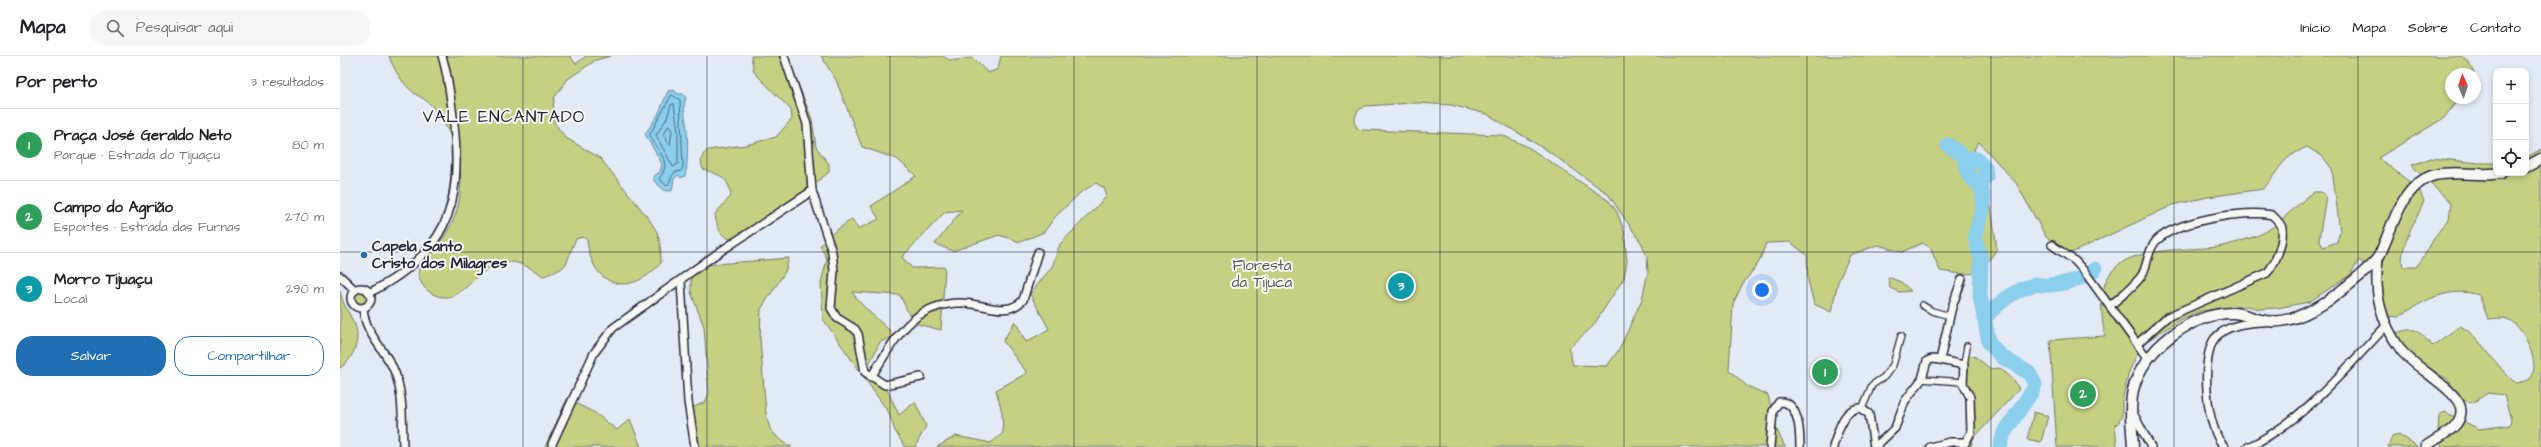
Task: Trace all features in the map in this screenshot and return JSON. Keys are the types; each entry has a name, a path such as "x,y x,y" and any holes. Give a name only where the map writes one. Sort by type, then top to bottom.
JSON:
{"main road":[{"path":"2529,165 2541,159"},
{"path":"2134,447 2131,410 2133,388 2148,359 2177,333 2212,316 2234,313 2267,322 2289,320 2315,308 2378,258 2398,210 2411,191 2421,182 2434,175 2458,172 2493,173"}],"street":[{"path":"369,293 391,282 416,263 435,240 449,217 457,179 457,154 451,100 442,56"},
{"path":"784,56 807,124 812,191 832,256 831,308 836,318 855,329 858,334 864,369 871,377 885,385 921,378"},
{"path":"552,444 602,340 613,328 681,281 715,255 812,191"},
{"path":"2111,305 2142,275 2150,249 2164,236 2194,223 2244,213 2272,215 2281,224 2282,229 2279,249 2267,273 2167,317 2138,343"},
{"path":"2052,245 2075,261 2084,271 2111,305 2148,359"},
{"path":"871,377 903,330 925,312 960,303 1002,309 1019,305 1023,300 1038,252"},
{"path":"2378,258 2376,281 2380,305 2387,325 2401,350 2415,366 2456,395 2461,405 2460,418 2454,426 2425,447"},
{"path":"2366,269 2376,281"},
{"path":"340,276 355,290"},
{"path":"1940,360 1950,316 1962,279"},
{"path":"681,281 688,402 695,447"},
{"path":"365,289 369,293 370,302 363,308 354,306 351,301 351,295 355,290 365,289"},
{"path":"1922,305 1932,311 1950,316"},
{"path":"363,308 364,322 393,368 397,379 403,447"},
{"path":"2225,447 2218,440 2212,421 2207,382 2207,361 2210,346 2216,337 2228,329 2242,323 2267,322"},
{"path":"2248,447 2272,435 2303,412 2387,325"},
{"path":"1862,409 1872,385 1884,377 1893,365 1901,336"},
{"path":"1930,447 1950,442 1964,445 1971,432 1970,397 1964,388 1963,382 1967,346"},
{"path":"1833,447 1846,414 1851,410 1862,409 1869,414 1875,447 1892,433 1905,401 1922,379 1927,361 1932,359 1964,365"},
{"path":"1922,379 1963,382"},
{"path":"1770,447 1773,411 1779,402 1785,401 1790,404 1794,410 1800,447"},
{"path":"2131,410 2151,447"}],"green space":[{"path":"389,56 570,56 576,64 586,56 611,56 596,60 568,79 554,98 553,116 555,124 566,138 600,158 649,219 657,232 660,243 661,263 649,274 636,281 625,284 614,282 604,277 596,268 590,255 587,239 582,237 576,239 563,267 553,273 543,276 523,265 506,262 494,265 455,295 442,297 429,292 421,281 419,268 450,228 458,206 461,190 461,175 454,145 448,131 429,103 414,93 402,81"},
{"path":"751,56 787,56 812,119 816,147 829,164 829,172 796,199 735,240 726,237 720,232 715,214 731,196 730,189 722,177 703,169 701,161 703,156 708,150 746,145 776,137 792,119 791,110 754,72"},
{"name":"Floresta da Tijuca","path":"821,56 943,56 950,60 973,58 988,73 998,69 1001,56 2462,56 2469,62 2472,68 2445,68 2445,104 2454,104 2444,118 2378,158 2419,189 2424,201 2409,234 2402,259 2403,267 2416,267 2439,231 2449,220 2451,204 2412,165 2431,158 2493,163 2493,176 2529,176 2529,156 2541,149 2541,447 2442,447 2438,435 2439,415 2445,412 2479,429 2510,425 2511,420 2504,395 2488,393 2472,403 2459,399 2446,378 2438,375 2431,375 2405,353 2396,333 2409,330 2417,331 2432,346 2460,326 2474,336 2509,377 2516,383 2531,378 2534,364 2529,345 2519,328 2513,322 2505,318 2488,319 2479,295 2458,292 2437,296 2427,300 2399,317 2386,316 2375,294 2371,271 2359,260 2350,275 2309,302 2277,308 2260,309 2247,306 2201,311 2183,318 2142,344 2129,372 2122,401 2122,416 2117,425 2115,423 2117,447 2057,447 2050,340 2105,336 2102,306 2105,284 2114,269 2129,259 2147,253 2218,247 2259,235 2273,227 2314,192 2321,192 2326,196 2319,239 2323,247 2337,242 2340,231 2332,169 2322,156 2307,147 2285,160 2263,189 2208,197 2173,205 2067,255 2046,237 2016,183 1979,142 1974,149 1989,192 1997,249 1985,265 1974,273 1961,274 1940,271 1930,247 1922,243 1902,252 1878,245 1850,255 1838,282 1831,312 1814,304 1808,281 1807,255 1790,242 1766,243 1759,262 1742,285 1733,304 1729,370 1747,386 1768,395 1776,428 1785,447 937,447 956,436 991,443 1003,433 1002,412 996,390 1027,373 1003,341 1015,321 1026,342 1049,329 1030,294 1052,267 1060,244 1107,196 1104,188 1096,183 1080,193 1055,217 1044,232 1020,242 999,235 953,251 935,244 962,210 945,212 902,257 912,268 945,267 941,330 913,323 900,295 852,292 856,298 895,336 880,342 866,370 884,383 899,415 915,402 926,426 915,447 905,447 895,431 889,413 823,319 821,283 827,259 820,246 834,232 852,219 858,229 879,219 871,206 916,176 897,159 862,147 836,80","holes":["1415,103 1451,105 1487,114 1548,151 1608,194 1642,244 1647,257 1648,272 1642,299 1620,348 1607,366 1573,365 1569,348 1593,326 1624,278 1627,261 1624,231 1617,212 1609,201 1528,147 1502,135 1363,130 1358,129 1354,122 1357,112 1364,106"]},
{"path":"789,258 785,272 761,309 760,339 766,414 770,429 779,439 792,447 700,447 692,408 705,402 709,393 704,327 691,292 691,276 705,265"},
{"path":"1888,277 1901,282 1911,291 1899,292 1890,288"},
{"path":"361,289 368,292 371,299 368,306 361,309 354,306 351,299 354,292"},
{"path":"340,290 344,304 355,325 357,337 355,349 352,355 340,368"},
{"path":"1966,355 1974,356 1991,369 2000,368 2014,380 2019,389 1973,439 1971,447 1963,447 1967,440 1970,397 1964,388"},
{"path":"567,399 595,413 617,430 630,419 641,447 545,447"},
{"path":"2034,412 2048,416 2041,442 2027,439"},
{"path":"2399,434 2418,447 2388,447 2392,436"}],"water":[{"path":"674,90 678,94 683,94 686,98 684,109 687,125 687,166 685,176 681,178 678,175 674,179 672,191 665,191 654,181 654,176 660,172 662,164 645,134 658,115 668,91"}],"waterway":[{"path":"1948,145 1966,158 1968,174 1972,179 1980,183 1984,203 1975,236 1981,260 1980,295 1989,343 2002,357 2029,373 2035,384 2033,390 2004,433 2000,447"},
{"path":"1966,158 1977,159 1985,167 1986,177 1980,183"},
{"path":"1984,319 2000,303 2020,290 2034,285 2048,285 2068,282 2085,276 2095,269"}],"place":[{"name":"Capela Santo Cristo dos Milagres","path":"364,255"},
{"name":"Morro Tijuaçu","path":"1401,286"},
{"name":"Praça José Geraldo Neto","path":"1825,372"},
{"name":"Campo do Agrião","path":"2083,394"}],"district":[{"name":"VALE ENCANTADO","path":"504,117"}]}
